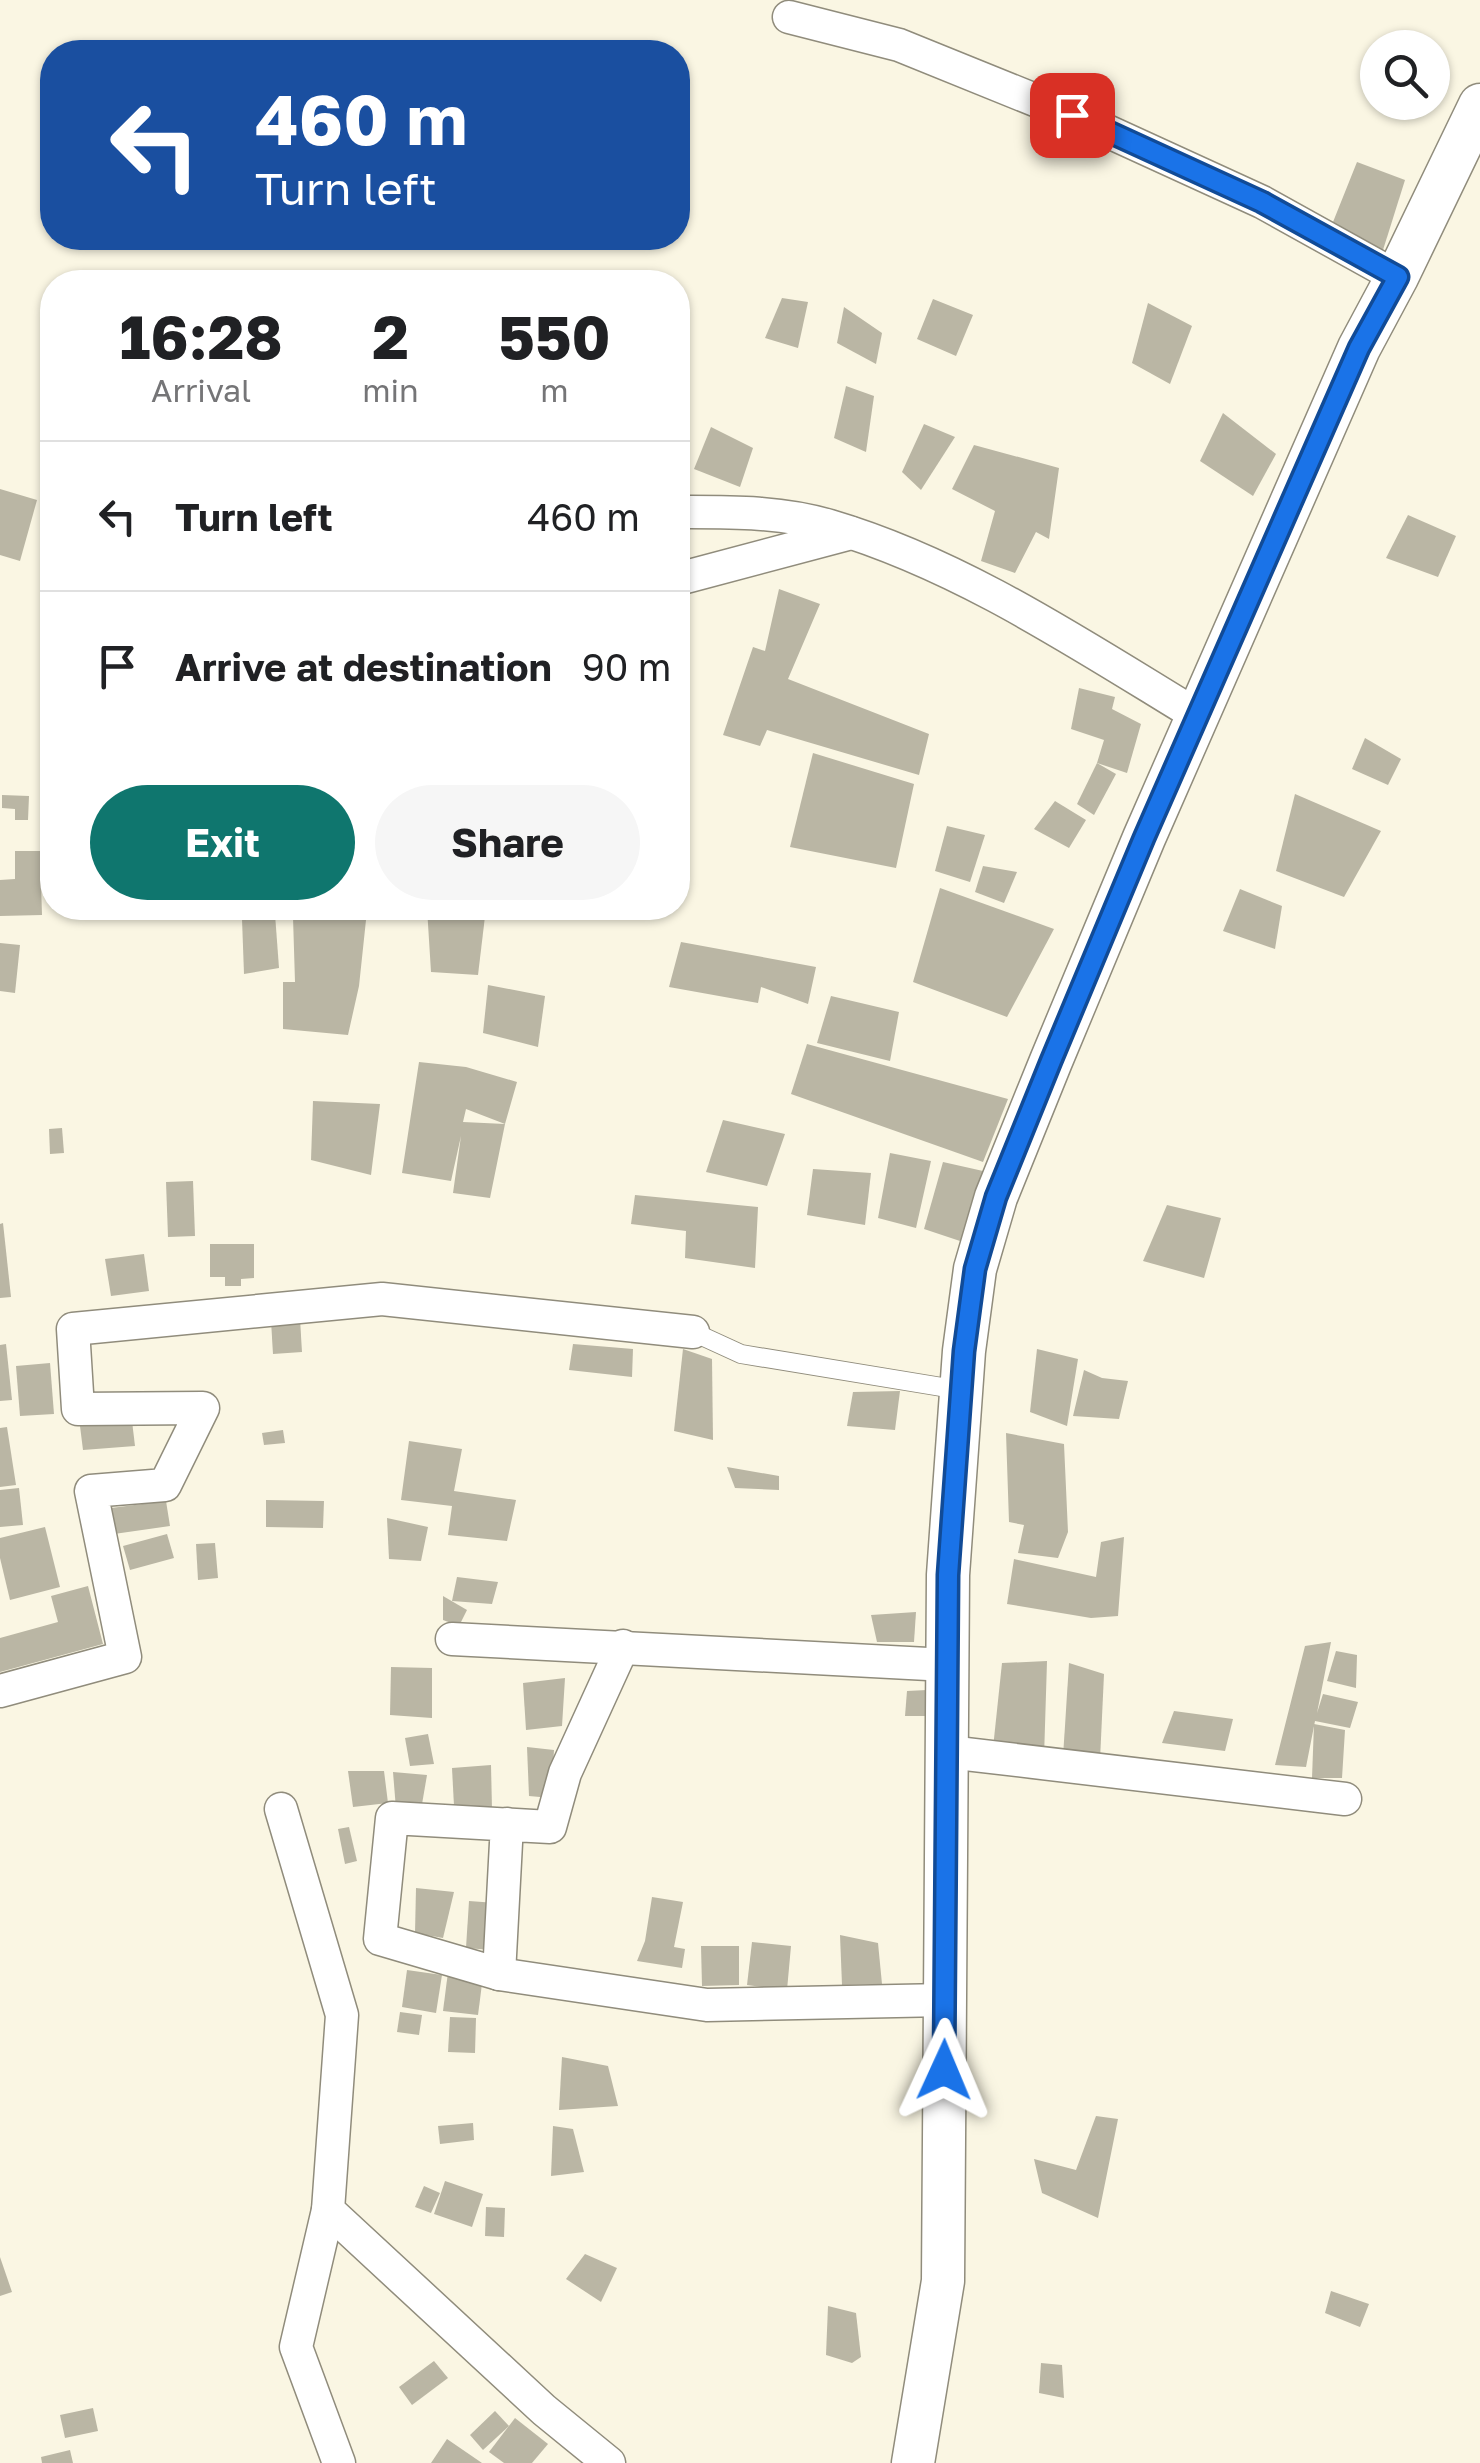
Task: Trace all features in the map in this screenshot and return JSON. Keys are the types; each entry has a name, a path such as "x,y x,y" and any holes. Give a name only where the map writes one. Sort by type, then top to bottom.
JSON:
{"street":[{"path":"789,17 899,45 1072,115 1262,202 1398,277"},
{"path":"913,2463 942,2281 948,1575 961,1390 975,1269 996,1197 1198,716 1359,348 1398,277 1480,105"},
{"path":"690,512 750,511 828,525 920,560 1028,613 1198,716"},
{"path":"690,577 850,533"},
{"path":"0,1692 125,1657 91,1491 164,1486 204,1408 78,1409 73,1328 382,1299 693,1332"},
{"path":"452,1639 947,1666"},
{"path":"623,1646 565,1773 550,1826 392,1818 380,1939 499,1974 707,2005 945,2000"},
{"path":"947,1746 957,1753 1345,1798"},
{"path":"281,1809 342,2015 328,2210 296,2347 339,2463"},
{"path":"499,1974 508,1824"},
{"path":"328,2210 544,2410 609,2463"}],"lane":[{"path":"693,1332 741,1354 961,1390"}],"building":[{"path":"1357,162 1405,180 1378,266 1333,222"},
{"path":"782,298 808,302 798,348 765,338"},
{"path":"933,299 973,315 956,356 917,339"},
{"path":"1148,303 1192,326 1170,384 1132,363"},
{"path":"844,307 882,333 876,364 837,343"},
{"path":"846,386 874,396 866,452 834,438"},
{"path":"1223,413 1276,454 1253,496 1200,461"},
{"path":"924,424 955,437 921,490 902,472"},
{"path":"711,427 753,448 740,487 694,469"},
{"path":"974,445 1059,468 1049,539 1036,532 1015,573 981,561 995,511 952,489"},
{"path":"0,489 37,500 20,561 0,555"},
{"path":"1408,515 1456,536 1438,577 1386,558"},
{"path":"779,589 820,604 788,679 929,734 919,775 767,730 760,746 723,735 753,647 765,651"},
{"path":"1079,688 1115,697 1112,709 1141,724 1127,773 1097,763 1104,740 1071,729"},
{"path":"1365,738 1401,759 1388,785 1352,769"},
{"path":"813,753 914,784 896,868 790,847"},
{"path":"1097,763 1116,774 1094,815 1077,804"},
{"path":"1295,794 1381,831 1344,897 1276,871"},
{"path":"2,795 29,796 28,820 15,820 15,809 2,808"},
{"path":"1055,801 1086,820 1069,848 1034,829"},
{"path":"947,826 985,835 970,882 935,871"},
{"path":"15,851 40,851 40,915 0,916 0,880 15,879"},
{"path":"983,866 1017,872 1004,903 975,892"},
{"path":"940,888 1054,929 1007,1017 913,982"},
{"path":"1240,889 1282,906 1275,949 1223,931"},
{"path":"242,920 275,920 279,968 244,974"},
{"path":"293,920 366,920 359,986 348,1035 283,1029 283,982 295,982"},
{"path":"428,920 485,920 478,975 431,972"},
{"path":"681,942 816,967 808,1004 761,987 758,1003 669,987"},
{"path":"0,943 20,945 15,993 0,991"},
{"path":"488,985 545,996 538,1047 483,1033"},
{"path":"831,996 899,1012 890,1061 817,1043"},
{"path":"807,1044 1008,1099 983,1162 791,1094"},
{"path":"419,1062 466,1067 517,1082 490,1198 453,1193 461,1136 451,1181 402,1173","holes":["466,1109 505,1124 463,1122"]},
{"path":"313,1101 380,1104 371,1175 311,1160"},
{"path":"723,1120 785,1134 767,1186 706,1172"},
{"path":"62,1128 64,1153 50,1154 49,1129"},
{"path":"890,1153 931,1161 916,1228 878,1218"},
{"path":"943,1162 983,1171 963,1242 924,1229"},
{"path":"813,1169 871,1173 865,1225 807,1215"},
{"path":"193,1181 195,1236 168,1237 166,1182"},
{"path":"635,1195 758,1207 755,1268 685,1258 686,1231 631,1224"},
{"path":"1167,1205 1221,1218 1204,1278 1143,1261"},
{"path":"3,1223 11,1297 0,1298 0,1224"},
{"path":"210,1244 254,1244 254,1278 241,1279 241,1286 225,1286 225,1277 210,1277"},
{"path":"144,1254 149,1291 111,1296 105,1259"},
{"path":"300,1319 302,1352 273,1354 271,1321"},
{"path":"6,1344 12,1400 0,1401 0,1345"},
{"path":"573,1344 633,1349 632,1377 569,1370"},
{"path":"683,1349 712,1359 713,1440 674,1431"},
{"path":"1037,1349 1078,1359 1067,1426 1030,1412"},
{"path":"50,1363 54,1414 20,1416 16,1366"},
{"path":"1084,1370 1102,1378 1128,1381 1119,1419 1073,1416"},
{"path":"900,1391 895,1430 847,1426 853,1392"},
{"path":"132,1421 135,1446 83,1450 80,1426"},
{"path":"7,1427 16,1485 0,1487 0,1428"},
{"path":"283,1430 285,1443 264,1445 262,1433"},
{"path":"1006,1433 1064,1444 1068,1532 1058,1558 1018,1553 1024,1525 1009,1522"},
{"path":"409,1441 462,1449 454,1491 516,1500 507,1541 448,1535 452,1506 401,1500"},
{"path":"727,1467 779,1476 779,1490 735,1488"},
{"path":"19,1488 23,1525 0,1527 0,1490"},
{"path":"266,1500 324,1501 323,1528 266,1527"},
{"path":"166,1501 170,1526 114,1534 111,1508"},
{"path":"387,1518 428,1527 421,1561 389,1559"},
{"path":"45,1527 60,1587 10,1600 0,1558 0,1538"},
{"path":"167,1534 174,1558 130,1570 123,1546"},
{"path":"1124,1537 1118,1616 1091,1618 1007,1604 1014,1559 1096,1577 1101,1542"},
{"path":"215,1543 218,1578 198,1580 196,1544"},
{"path":"457,1577 498,1582 492,1604 452,1601"},
{"path":"88,1586 103,1644 0,1672 0,1638 58,1622 51,1596"},
{"path":"443,1596 467,1610 459,1626 443,1620"},
{"path":"916,1612 914,1642 877,1642 871,1615"},
{"path":"1331,1642 1317,1713 1323,1694 1358,1702 1350,1728 1315,1721 1306,1767 1275,1765 1305,1646"},
{"path":"1336,1651 1357,1655 1356,1688 1327,1681"},
{"path":"1047,1661 1044,1758 993,1748 1002,1663"},
{"path":"1069,1663 1104,1674 1100,1760 1063,1757"},
{"path":"391,1667 432,1668 432,1718 390,1715"},
{"path":"565,1678 562,1726 526,1730 523,1683"},
{"path":"927,1690 926,1716 905,1716 907,1691"},
{"path":"1174,1711 1233,1719 1225,1751 1162,1743"},
{"path":"1314,1724 1345,1730 1342,1778 1312,1778"},
{"path":"428,1734 434,1764 410,1766 405,1738"},
{"path":"527,1747 554,1750 551,1798 529,1796"},
{"path":"491,1765 492,1809 454,1806 452,1768"},
{"path":"348,1771 384,1771 388,1803 353,1807"},
{"path":"393,1772 427,1775 421,1810 396,1809"},
{"path":"349,1827 357,1861 345,1864 338,1829"},
{"path":"416,1888 454,1892 443,1938 415,1933"},
{"path":"652,1897 683,1902 674,1947 685,1949 682,1968 637,1961 645,1941"},
{"path":"469,1901 496,1903 492,1950 466,1948"},
{"path":"840,1935 878,1943 882,1984 842,1985"},
{"path":"752,1942 791,1946 787,1990 747,1985"},
{"path":"701,1946 739,1946 739,1985 702,1986"},
{"path":"407,1970 442,1975 436,2013 402,2007"},
{"path":"448,1972 483,1976 478,2015 443,2011"},
{"path":"400,2012 422,2015 419,2035 397,2032"},
{"path":"450,2017 476,2018 475,2053 448,2052"},
{"path":"562,2057 608,2066 618,2106 559,2110"},
{"path":"1096,2116 1118,2119 1098,2218 1042,2193 1034,2159 1076,2170"},
{"path":"473,2123 474,2140 440,2144 438,2126"},
{"path":"553,2126 573,2129 584,2172 551,2176"},
{"path":"445,2181 483,2194 472,2227 434,2214"},
{"path":"424,2186 440,2193 431,2213 415,2207"},
{"path":"486,2207 505,2208 504,2237 485,2236"},
{"path":"585,2254 617,2268 601,2302 566,2279"},
{"path":"0,2257 12,2292 0,2296"},
{"path":"1331,2291 1369,2304 1360,2327 1325,2313"},
{"path":"828,2306 856,2313 861,2357 852,2363 826,2355"},
{"path":"434,2361 448,2378 412,2405 399,2387"},
{"path":"1041,2363 1062,2365 1064,2398 1039,2393"},
{"path":"93,2408 98,2431 65,2438 60,2415"},
{"path":"495,2411 509,2426 483,2450 470,2435"},
{"path":"515,2418 548,2444 532,2463 504,2463 489,2452"},
{"path":"447,2439 482,2463 431,2463"},
{"path":"70,2450 73,2463 42,2463 41,2457"}],"route":[{"path":"944,2070 948,1575 964,1351 975,1269 996,1197 1144,838 1359,348 1398,277 1262,202 1072,115"}]}
